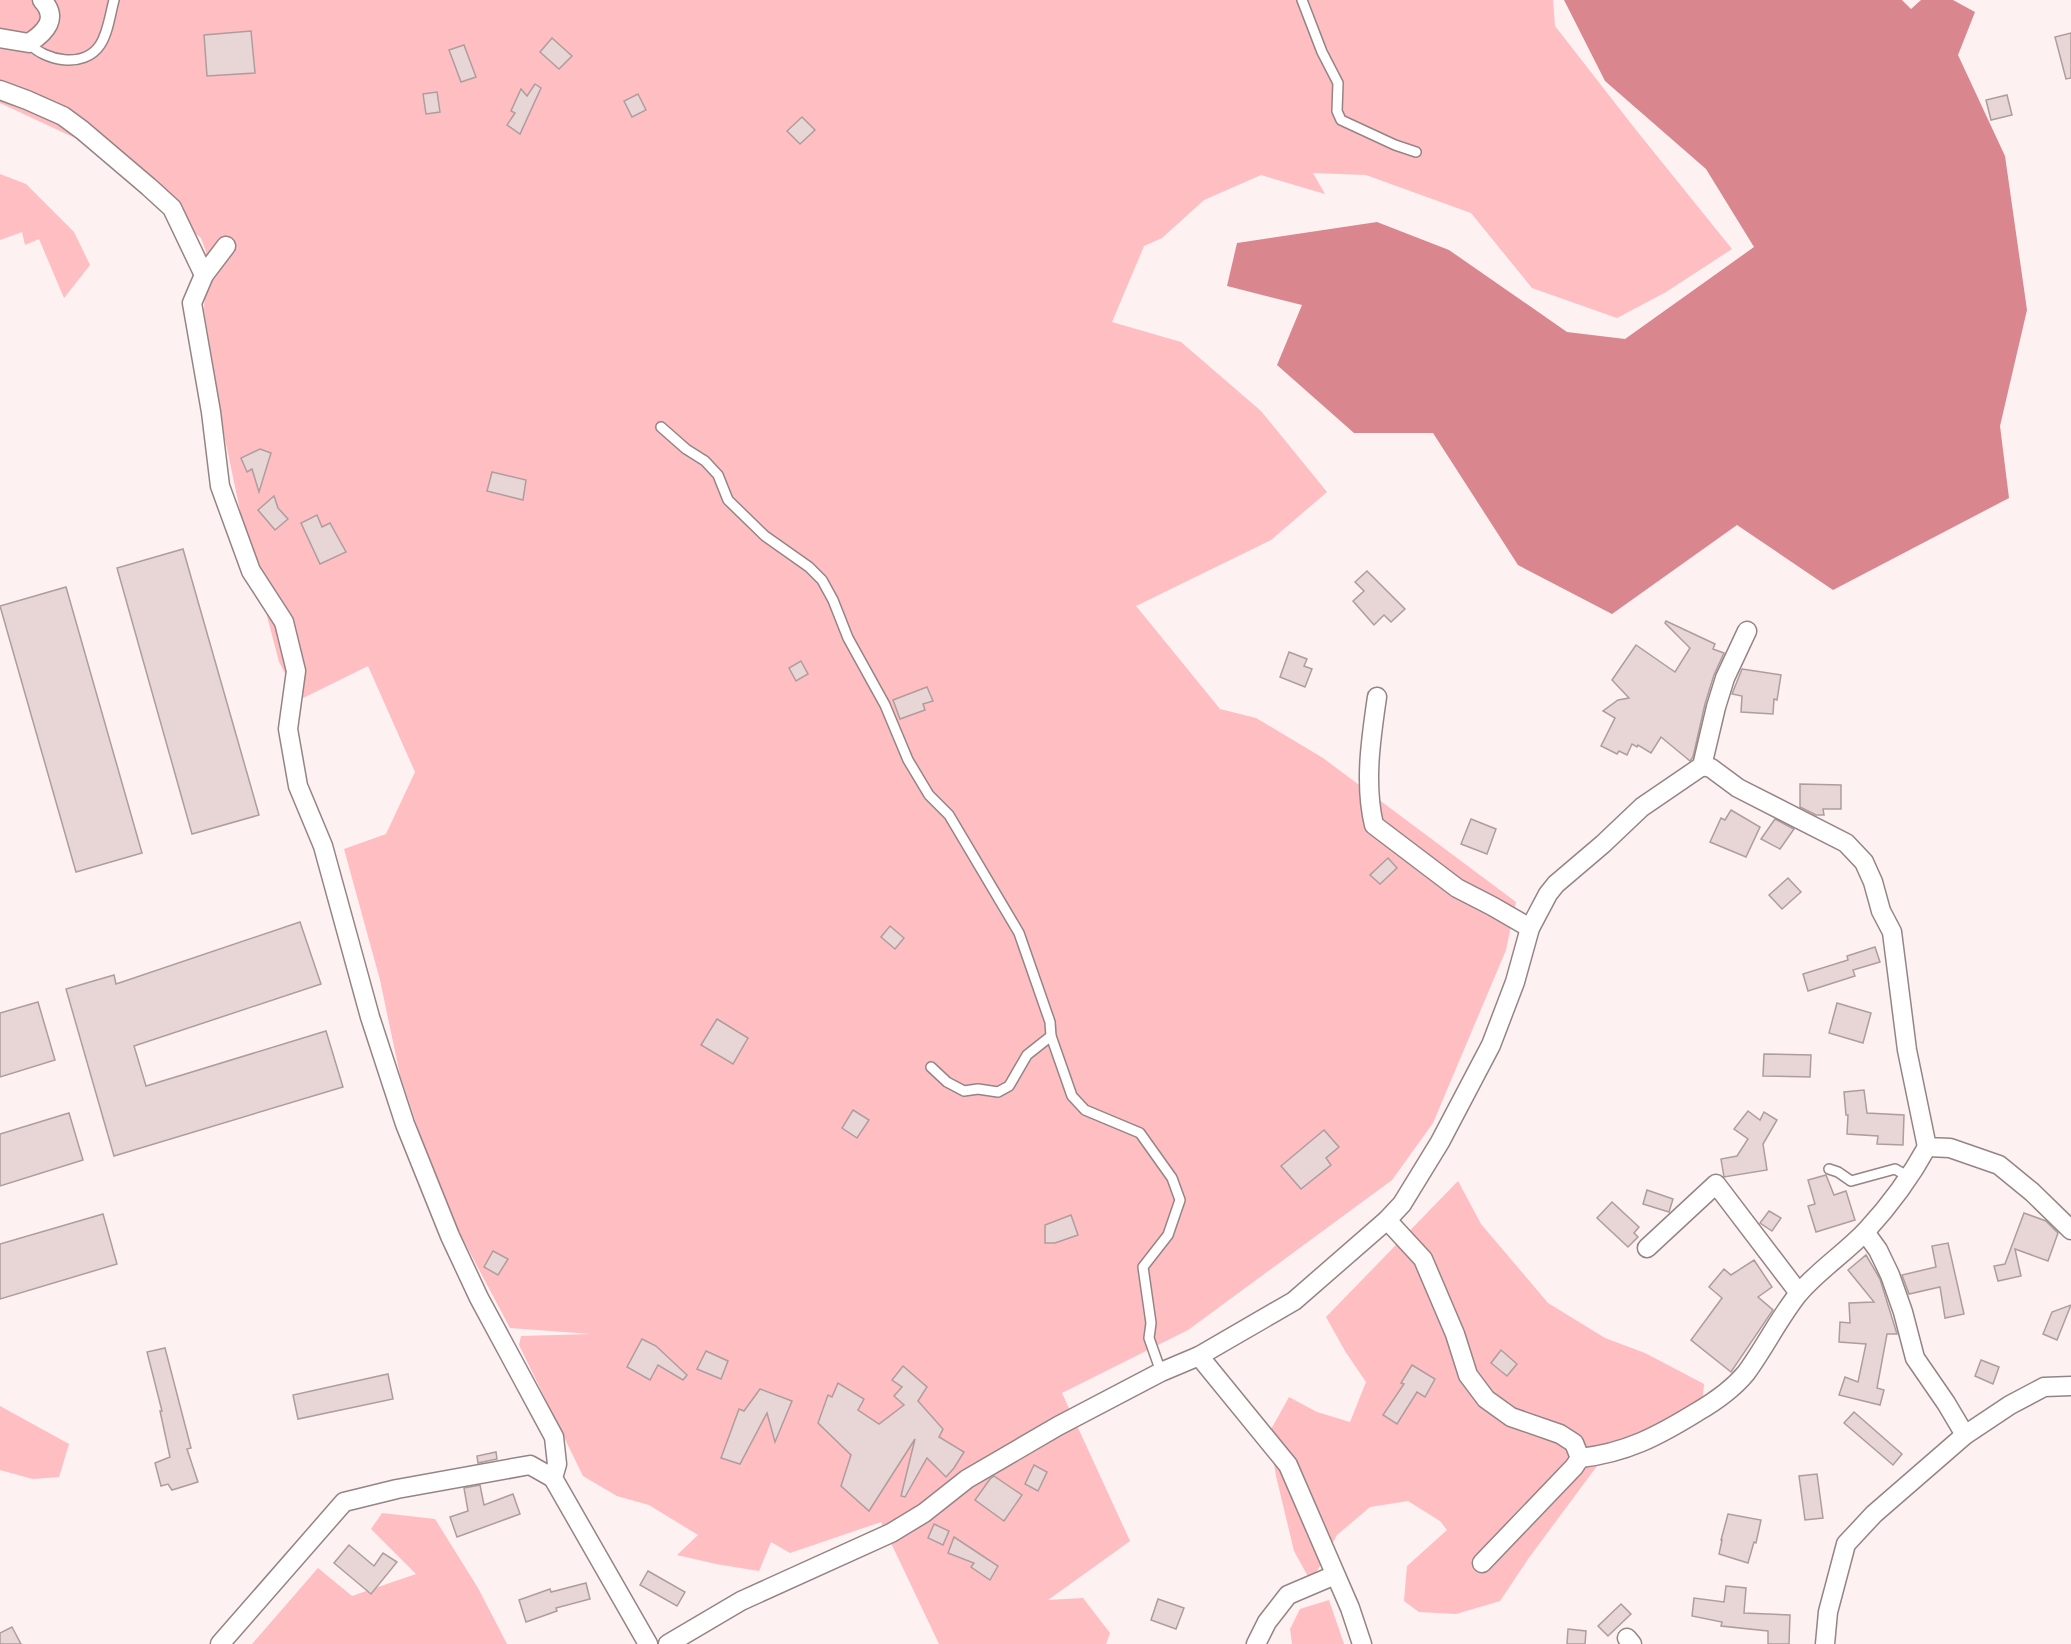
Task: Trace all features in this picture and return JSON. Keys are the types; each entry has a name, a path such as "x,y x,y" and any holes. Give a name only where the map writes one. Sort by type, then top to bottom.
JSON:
{"street":[{"path":"0,38 29,43 43,33 51,17 48,7 42,0"},
{"path":"0,90 63,116 172,208 204,275"},
{"path":"226,246 204,275 192,303 211,412 220,486 251,571 284,622 296,671 288,729 298,786 323,846 370,1017 405,1124 450,1236 479,1298 554,1437 557,1464 553,1478"},
{"path":"668,1644 741,1601 891,1533 924,1513 967,1479 1058,1426 1161,1372 1199,1356 1294,1301 1387,1220 1402,1204 1440,1142 1491,1045 1515,982 1530,928 1548,894 1556,884 1642,807 1702,766 1725,678 1747,631"},
{"path":"1377,697 1371,735 1370,775 1374,825 1457,888 1530,928"},
{"path":"1482,1563 1580,1458 1606,1455 1667,1431 1714,1403 1729,1391 1746,1372 1799,1293 1865,1232 1909,1180 1928,1147 1907,1050 1892,932 1881,911 1874,882 1864,862 1846,843 1738,788 1711,768 1702,766"},
{"path":"1928,1147 1950,1148 1999,1165 2032,1192 2071,1230"},
{"path":"1647,1248 1716,1184 1799,1293"},
{"path":"1387,1220 1423,1260 1452,1326 1468,1375 1486,1399 1511,1417 1560,1434 1574,1443 1580,1458"},
{"path":"1865,1232 1878,1250 1890,1275 1915,1358 1946,1402 1965,1435"},
{"path":"1199,1356 1288,1465 1350,1608 1362,1644"},
{"path":"1825,1644 1828,1612 1846,1544 1874,1514 1965,1435 2010,1405 2044,1387 2071,1386"},
{"path":"220,1644 344,1502 397,1489 530,1465 553,1478 648,1644"},
{"path":"1256,1644 1267,1622 1288,1595 1335,1575"}],"lane":[{"path":"29,43 36,52 60,60 81,59 99,48 106,33 114,0"},
{"path":"1302,0 1322,52 1338,83 1337,111 1341,120 1395,145 1416,152"},
{"path":"660,427 686,449 705,461 718,475 728,500 765,536 809,567 822,580 833,600 848,638 885,705 908,760 929,795 949,815 1019,933 1050,1022 1051,1036 1072,1096 1085,1110 1140,1133 1172,1178 1180,1200 1168,1235 1143,1267 1151,1323 1149,1338 1161,1372"},
{"path":"931,1066 947,1082 964,1090 978,1089 998,1092 1009,1086 1027,1055 1051,1036"},
{"path":"1829,1169 1851,1181 1895,1169 1909,1180"}],"shaded area":[{"path":"0,0 1553,0 1555,26 1732,249 1666,292 1617,318 1532,288 1471,213 1366,175 1313,173 1325,194 1261,175 1204,200 1162,238 1144,246 1112,322 1181,342 1261,411 1327,492 1271,540 1136,606 1220,709 1256,718 1323,758 1516,902 1506,950 1433,1123 1392,1180 1188,1330 1062,1393 1130,1541 1048,1600 1083,1598 1110,1633 1106,1644 939,1644 881,1522 790,1553 771,1542 759,1571 677,1555 698,1535 649,1505 617,1496 583,1476 519,1345 521,1336 591,1334 510,1328 441,1198 400,1075 380,980 344,849 386,834 415,772 368,666 299,700 279,662 242,520 225,439 204,310 206,252 201,238 75,138 0,103"},
{"path":"1564,0 1902,0 1911,9 1921,0 1953,0 1975,12 1958,55 2005,156 2027,310 2000,426 2009,498 1833,590 1737,525 1612,614 1518,565 1433,433 1354,433 1277,365 1302,305 1227,286 1237,243 1377,222 1449,250 1567,332 1625,339 1754,247 1706,169 1605,81"},
{"path":"0,174 26,184 74,232 90,265 64,298 39,239 25,245 22,232 0,240"},
{"path":"1458,1181 1481,1224 1548,1303 1605,1338 1645,1353 1704,1384 1702,1406 1611,1447 1528,1559 1500,1601 1456,1614 1419,1612 1404,1601 1407,1566 1447,1530 1440,1521 1408,1501 1370,1507 1337,1535 1311,1582 1294,1551 1276,1476 1269,1433 1289,1397 1317,1412 1350,1422 1366,1382 1326,1317"},
{"path":"0,1406 69,1444 59,1477 33,1479 0,1470"},
{"path":"382,1513 435,1519 478,1588 507,1644 252,1644 318,1568 352,1596 416,1574 371,1529"},
{"path":"1329,1600 1344,1644 1292,1644 1290,1629 1300,1609"}],"building":[{"path":"251,31 255,73 207,76 204,35"},
{"path":"2071,33 2071,78 2066,79 2055,37"},
{"path":"552,38 572,56 559,69 540,52"},
{"path":"464,45 476,77 461,82 449,50"},
{"path":"535,84 541,88 520,134 507,125 515,113 511,111 521,89 527,96"},
{"path":"437,92 440,112 426,114 423,94"},
{"path":"638,94 646,110 632,117 624,101"},
{"path":"2007,95 2012,115 1991,120 1986,100"},
{"path":"802,117 815,130 800,144 787,131"},
{"path":"260,449 271,453 259,492 252,469 247,472 241,458"},
{"path":"492,472 526,480 523,500 487,491"},
{"path":"274,496 278,508 288,519 275,530 258,510"},
{"path":"317,515 322,527 330,523 346,552 320,564 301,523"},
{"path":"183,549 259,815 192,834 117,568"},
{"path":"1367,571 1405,609 1391,622 1384,615 1374,625 1353,601 1364,591 1355,582"},
{"path":"66,587 142,853 76,872 0,606"},
{"path":"1666,621 1715,644 1713,649 1724,653 1714,675 1693,757 1690,761 1661,737 1651,753 1632,744 1627,755 1619,751 1617,754 1601,746 1615,718 1603,711 1618,700 1629,698 1612,680 1636,645 1675,672 1690,648 1665,623"},
{"path":"1289,652 1307,659 1304,666 1312,669 1305,687 1280,677"},
{"path":"801,661 808,674 796,681 789,668"},
{"path":"1742,669 1781,675 1777,700 1774,699 1773,714 1741,712 1742,696 1732,694"},
{"path":"927,687 933,701 923,704 925,710 900,719 893,700"},
{"path":"1800,784 1841,785 1841,809 1823,809 1824,815 1816,815 1800,807"},
{"path":"1731,810 1760,827 1746,857 1710,842 1721,818 1725,820"},
{"path":"1471,819 1496,829 1487,854 1461,844"},
{"path":"1775,819 1794,829 1780,849 1761,839"},
{"path":"1388,858 1397,868 1380,884 1370,875"},
{"path":"1788,878 1801,892 1782,909 1769,895"},
{"path":"300,922 321,984 134,1046 146,1086 326,1031 343,1087 114,1156 66,989 114,975 116,984"},
{"path":"890,926 904,938 895,949 881,937"},
{"path":"1875,947 1880,962 1853,970 1855,976 1808,991 1803,974 1848,960 1847,956"},
{"path":"38,1002 55,1060 0,1077 0,1013"},
{"path":"1837,1003 1871,1013 1863,1043 1829,1033"},
{"path":"717,1019 748,1038 733,1064 701,1045"},
{"path":"1764,1054 1811,1055 1810,1077 1763,1076"},
{"path":"1864,1090 1867,1113 1904,1115 1903,1145 1877,1144 1878,1136 1847,1134 1848,1115 1846,1115 1844,1092"},
{"path":"853,1110 869,1120 857,1138 842,1128"},
{"path":"1748,1111 1760,1120 1764,1112 1777,1120 1763,1144 1767,1170 1724,1177 1721,1159 1737,1156 1748,1139 1734,1129"},
{"path":"69,1113 83,1160 0,1186 0,1134"},
{"path":"1324,1130 1339,1147 1326,1158 1331,1165 1301,1189 1281,1166"},
{"path":"1826,1175 1834,1195 1846,1191 1855,1220 1816,1232 1808,1206 1815,1204 1808,1180"},
{"path":"1647,1190 1673,1199 1669,1212 1643,1204"},
{"path":"1612,1202 1639,1227 1634,1233 1638,1237 1628,1247 1597,1218"},
{"path":"1769,1211 1781,1218 1772,1231 1760,1223"},
{"path":"2024,1213 2046,1221 2058,1233 2048,1261 2015,1249 2021,1276 1998,1281 1994,1266 2005,1264"},
{"path":"103,1214 117,1264 0,1299 0,1244"},
{"path":"1071,1215 1078,1235 1055,1243 1045,1243 1045,1225"},
{"path":"1948,1243 1964,1314 1945,1318 1940,1287 1909,1294 1902,1275 1936,1267 1932,1246"},
{"path":"493,1251 508,1259 498,1275 484,1267"},
{"path":"1866,1255 1880,1279 1897,1334 1887,1334 1877,1388 1884,1390 1880,1405 1839,1395 1845,1377 1858,1382 1866,1344 1839,1342 1840,1322 1850,1323 1849,1303 1874,1302 1848,1270"},
{"path":"1754,1260 1772,1287 1758,1297 1773,1310 1731,1372 1691,1340 1722,1298 1709,1287 1724,1269 1731,1275"},
{"path":"2071,1305 2057,1340 2043,1334 2052,1312"},
{"path":"642,1339 656,1346 687,1375 683,1380 658,1365 650,1380 627,1367"},
{"path":"165,1348 191,1448 187,1449 198,1482 172,1490 168,1484 161,1486 155,1463 170,1457 160,1411 162,1411 147,1352"},
{"path":"1501,1350 1517,1364 1507,1376 1491,1363"},
{"path":"706,1351 728,1361 721,1379 697,1369"},
{"path":"1981,1360 1999,1367 1993,1384 1975,1376"},
{"path":"1412,1365 1435,1379 1425,1397 1417,1392 1397,1424 1383,1415 1404,1384 1401,1383"},
{"path":"903,1366 927,1387 918,1401 943,1429 939,1437 964,1452 946,1477 927,1458 905,1497 901,1496 915,1439 869,1511 841,1486 851,1455 818,1423 828,1395 832,1397 838,1383 864,1399 858,1410 879,1424 904,1405 894,1396 902,1387 892,1380"},
{"path":"388,1374 393,1399 298,1419 293,1395"},
{"path":"760,1389 792,1401 775,1442 767,1413 740,1464 721,1458 739,1409 744,1411"},
{"path":"1854,1412 1902,1454 1893,1465 1844,1423"},
{"path":"496,1452 497,1459 478,1463 477,1456"},
{"path":"1034,1465 1047,1472 1038,1491 1025,1484"},
{"path":"1817,1474 1823,1518 1805,1520 1799,1476"},
{"path":"994,1476 1022,1495 1004,1521 975,1500"},
{"path":"480,1485 484,1505 513,1494 520,1514 457,1537 450,1517 468,1511 464,1488"},
{"path":"1728,1514 1761,1520 1756,1543 1754,1542 1748,1563 1719,1554"},
{"path":"934,1524 949,1531 943,1545 928,1538"},
{"path":"954,1537 998,1566 990,1580 971,1567 974,1563 948,1553"},
{"path":"349,1545 374,1566 383,1553 397,1562 371,1594 334,1563"},
{"path":"648,1571 685,1592 677,1606 640,1585"},
{"path":"586,1583 590,1599 556,1608 557,1611 526,1622 519,1600 550,1589 551,1592"},
{"path":"1726,1586 1746,1588 1744,1613 1790,1615 1789,1644 1768,1644 1768,1631 1721,1626 1722,1622 1692,1616 1694,1598 1724,1602"},
{"path":"1158,1599 1184,1608 1176,1629 1151,1620"},
{"path":"1621,1604 1631,1614 1608,1636 1598,1626"},
{"path":"12,1627 21,1644 0,1644 0,1633"},
{"path":"1568,1629 1586,1631 1585,1644 1567,1644"}]}
